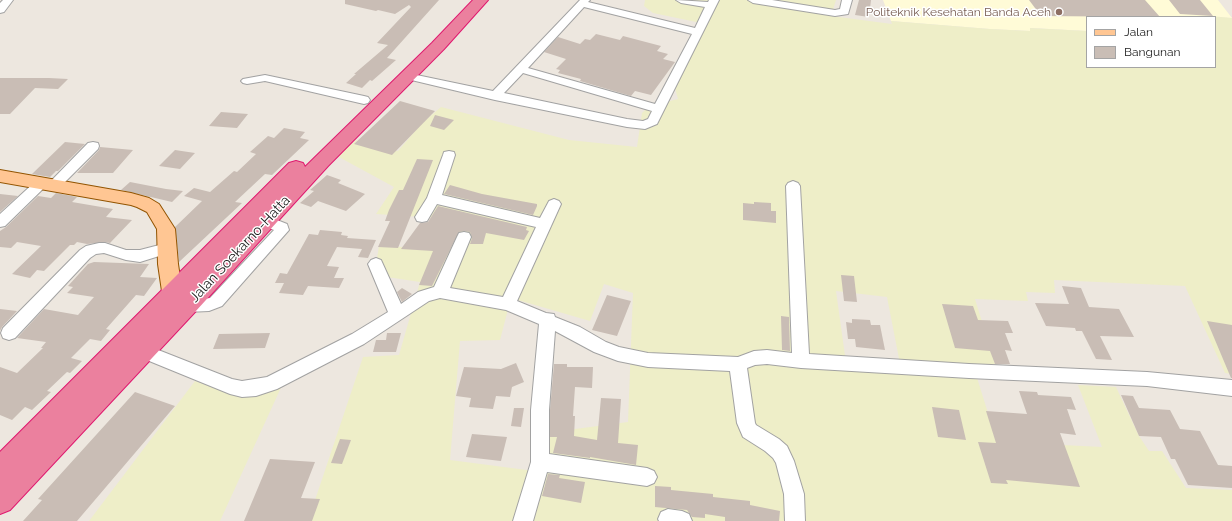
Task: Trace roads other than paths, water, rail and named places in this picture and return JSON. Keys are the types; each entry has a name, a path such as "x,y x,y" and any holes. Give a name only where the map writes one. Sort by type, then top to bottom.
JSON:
{"highway":[{"name":"Jalan Soekarno-Hatta","path":"0,500 143,351 178,306 312,151 466,0"},
{"name":"Jalan Soekarno-Hatta","path":"0,471 178,306 267,220 321,162 481,0"}],"main road":[{"path":"0,176 143,202 153,208 166,229 168,264 178,306"}],"street":[{"path":"0,10 8,0"},
{"path":"407,76 577,113 644,125 652,121 659,109 712,3 681,0"},
{"path":"753,0 835,13 844,12 847,0"},
{"path":"495,96 584,2 697,32"},
{"path":"521,69 659,109"},
{"path":"247,81 265,78 364,100"},
{"path":"561,109 581,87"},
{"path":"577,113 597,92"},
{"path":"0,222 93,146"},
{"path":"422,217 434,198 449,155"},
{"path":"793,186 801,361"},
{"path":"434,198 544,224"},
{"path":"508,304 554,204"},
{"path":"440,292 464,237"},
{"path":"9,333 90,250 105,248 126,255 140,256 167,248"},
{"path":"376,264 397,314"},
{"path":"143,351 230,386 242,389 256,388 271,384 358,339 424,296 440,292 508,304 574,332 600,347 618,354 648,360 738,364 754,358 767,357 801,361 969,371 1147,379 1229,392"},
{"path":"523,521 540,462 540,410 548,320"},
{"path":"738,364 746,423 749,431 772,445 780,452 785,461 794,494 795,521"},
{"path":"540,462 647,477"}],"place":[{"name":"Politeknik Kesehatan Banda Aceh","path":"1059,12"}]}
